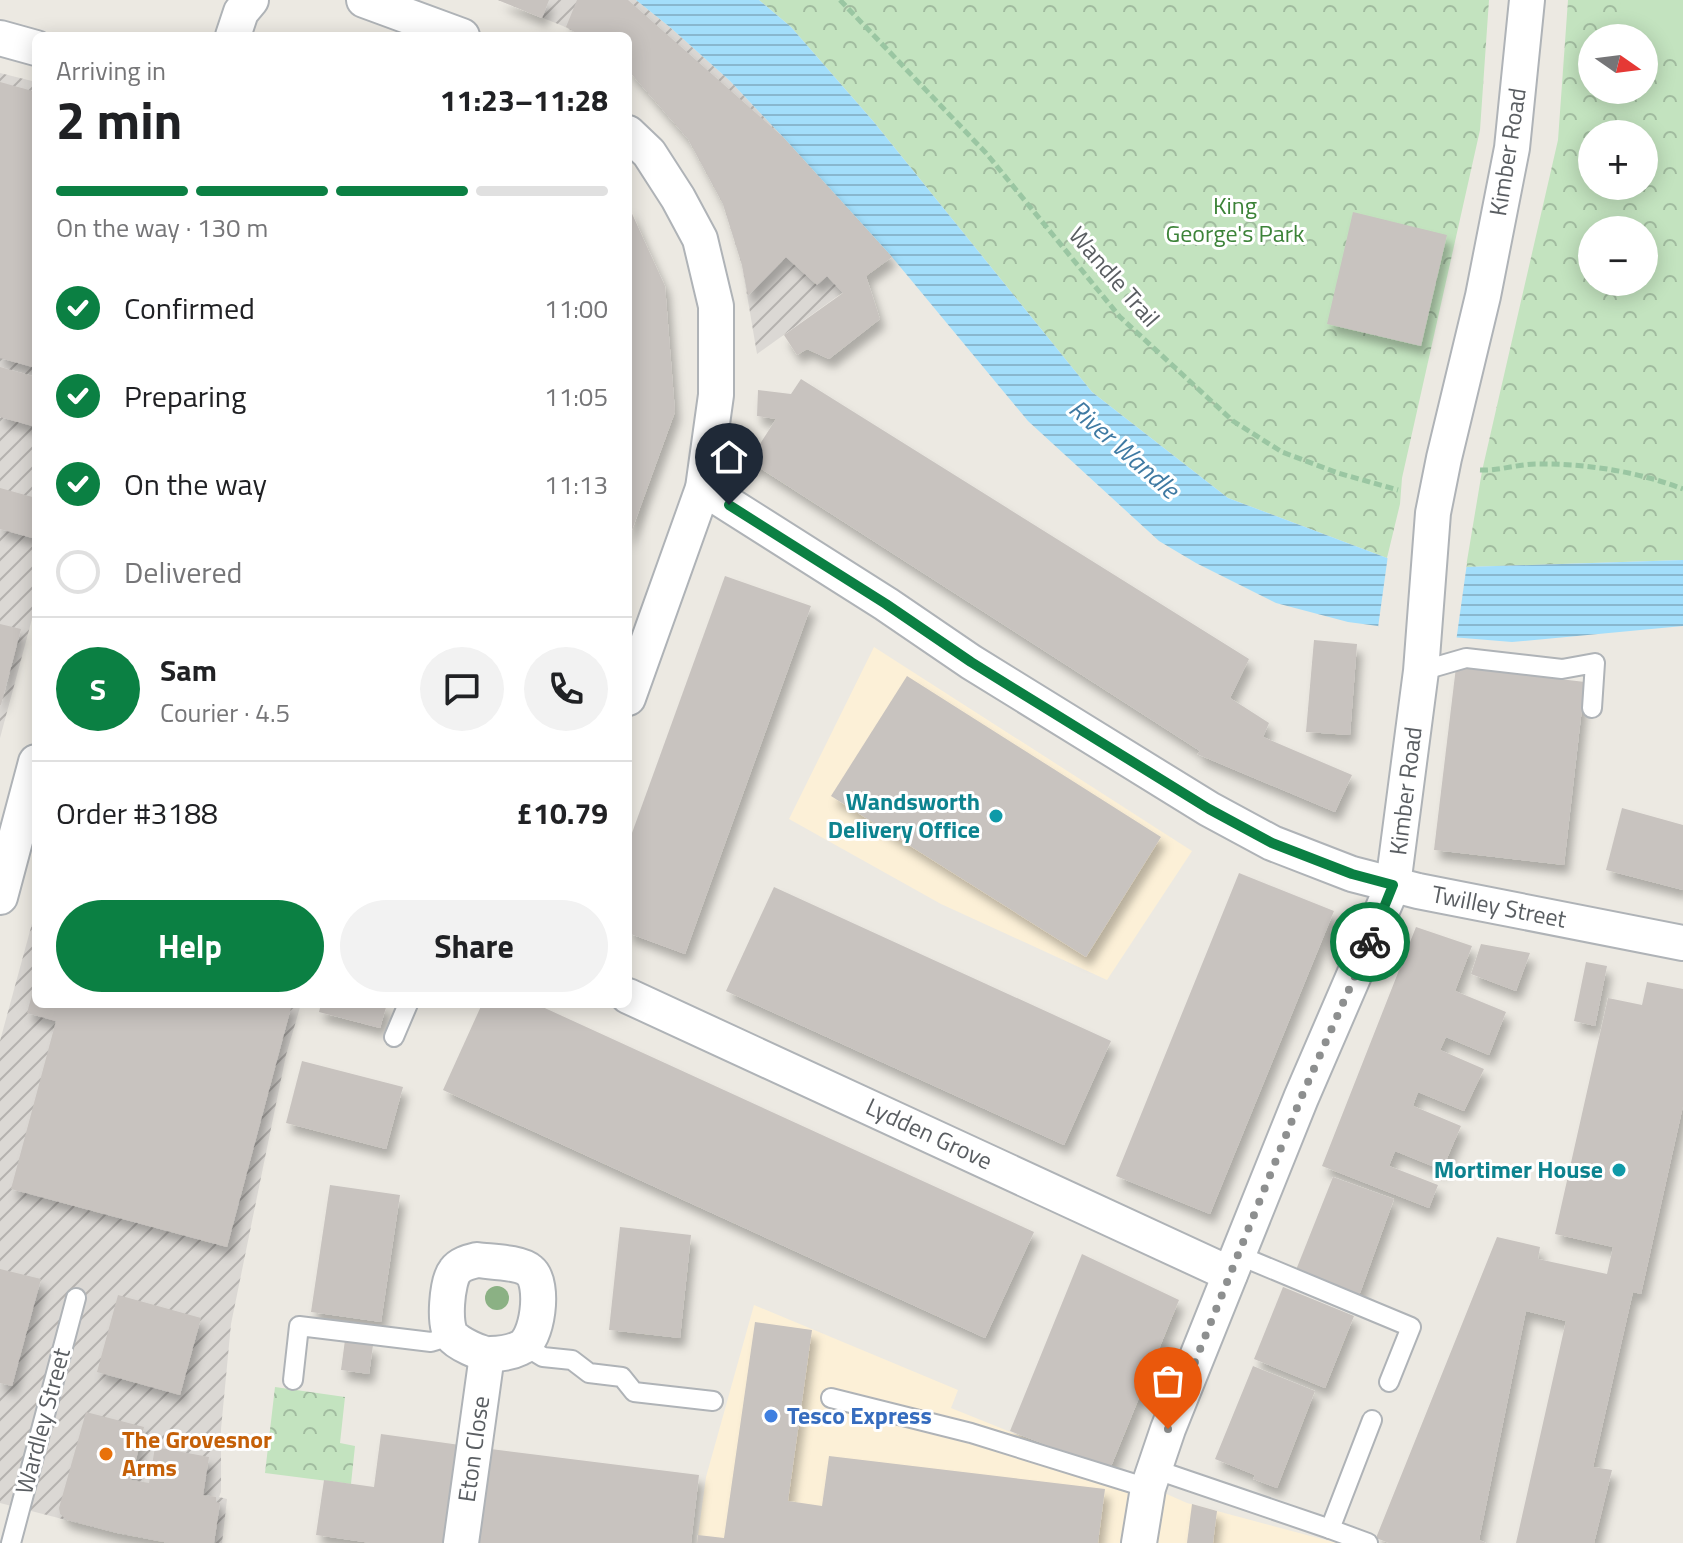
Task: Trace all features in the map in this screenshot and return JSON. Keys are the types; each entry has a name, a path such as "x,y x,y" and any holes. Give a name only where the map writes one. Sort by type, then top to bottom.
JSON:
{"street":[{"path":"234,32 241,12 251,0"},
{"path":"364,0 451,32"},
{"name":"Kimber Road","path":"1139,1543 1151,1478 1301,1098 1393,885 1422,659 1433,513 1483,296 1512,148 1527,0"},
{"path":"0,38 32,47"},
{"path":"632,137 649,153 700,239 716,306 716,395 703,488 632,687"},
{"name":"Twilley Street","path":"703,488 971,662 1209,809 1272,843 1352,874 1393,885 1683,943"},
{"path":"0,897 32,777"},
{"name":"Lydden Grove","path":"632,998 1234,1264"},
{"path":"477,1260 522,1266 535,1276 539,1293 536,1319 531,1339 525,1346 487,1355 451,1336 446,1319 451,1278 461,1265 477,1260"},
{"name":"Eton Close","path":"461,1543 487,1355"}],"lane":[{"path":"1422,659 1466,658 1562,669 1595,663 1592,708"},
{"path":"394,1037 406,1008"},
{"path":"1234,1264 1411,1327 1389,1382"},
{"name":"Wardley Street","path":"11,1543 76,1298"},
{"path":"293,1380 299,1326 431,1342 451,1336"},
{"path":"525,1346 543,1357 572,1360 589,1373 622,1377 634,1392 713,1401"},
{"path":"831,1398 1151,1478 1330,1529 1368,1543"},
{"path":"1330,1529 1372,1420"}],"path":[{"name":"Wandle Trail","path":"840,0 986,153 1120,317 1233,421 1282,452 1338,473 1406,492"},
{"path":"1474,478 1476,469 1482,471 1540,463 1596,468 1660,480 1683,489"}],"shaded area":[{"path":"498,0 636,0 730,81 892,257 757,354 742,265 723,204 688,139 632,75 632,32 574,32"},
{"path":"0,73 32,81 32,619 0,738"},
{"name":"Wandsworth Delivery Office","path":"874,647 1192,851 1107,980 941,904 789,819"},
{"path":"32,924 32,1008 300,1008 286,1055 231,1324 221,1429 219,1497 227,1499 222,1543 169,1543 0,1503 0,1041"},
{"path":"754,1305 958,1390 951,1408 1092,1465 1110,1469 1187,1503 1337,1543 697,1543 706,1477"}],"green space":[{"name":"King George's Park","path":"759,0 1489,0 1480,130 1387,558 1228,498 1092,392 873,121 791,27"},
{"path":"1568,0 1683,0 1683,560 1466,567 1482,471 1558,140"},
{"path":"1621,0 1683,0 1683,50 1658,49 1658,24 1619,24"},
{"path":"275,1387 345,1397 340,1443 355,1446 351,1484 265,1473"}],"water":[{"name":"River Wandle","path":"636,0 759,0 791,27 873,121 1092,392 1228,498 1387,558 1466,567 1683,560 1683,626 1512,642 1378,631 1378,626 1348,622 1276,603 1159,541 1028,421 892,257 730,81"}],"pier":[{"path":"1388,555 1467,563 1456,642 1377,635"}],"building":[{"path":"498,0 549,0 542,18"},
{"path":"577,0 628,0 783,137 892,257 866,276 880,319 829,359 807,349 797,355 784,335 843,293 827,276 817,285 786,257 748,296 723,204 688,139 632,75 632,32 575,32 566,27"},
{"path":"0,82 32,91 32,367 0,358"},
{"path":"1353,212 1447,235 1421,346 1327,324"},
{"path":"632,214 665,286 675,412 632,530"},
{"path":"0,367 32,376 32,426 0,417"},
{"path":"801,379 1249,659 1230,698 1269,723 1263,737 1352,775 1335,812 1197,754 1200,751 749,461 776,419 757,416 758,390 791,394"},
{"path":"0,488 32,497 32,538 0,529"},
{"path":"725,576 811,606 685,954 632,934 632,833"},
{"path":"0,624 21,629 1,705 0,705"},
{"path":"1314,640 1357,644 1350,735 1306,732"},
{"path":"1456,667 1585,682 1564,865 1434,850"},
{"name":"Wandsworth Delivery Office","path":"907,676 1161,837 1086,957 831,796"},
{"path":"1622,808 1683,825 1683,890 1606,870"},
{"path":"1239,873 1334,911 1210,1214 1116,1176"},
{"path":"774,887 1111,1041 1064,1145 726,991"},
{"path":"1416,927 1472,946 1455,991 1506,1012 1489,1055 1446,1037 1440,1050 1484,1069 1464,1111 1418,1092 1413,1106 1461,1126 1442,1170 1395,1151 1389,1166 1438,1185 1429,1208 1322,1166"},
{"path":"1481,944 1530,953 1516,991 1471,974"},
{"path":"1586,962 1607,966 1595,1026 1574,1021"},
{"path":"1647,982 1683,989 1683,1106 1641,1294 1633,1292 1593,1467 1612,1470 1594,1543 1516,1543 1566,1321 1526,1311 1479,1540 1486,1543 1389,1543 1376,1538 1497,1237 1540,1247 1538,1259 1607,1274 1613,1247 1555,1234 1608,998 1642,1005"},
{"path":"32,995 32,1008 291,1008 227,1247 11,1189 56,1021 27,1013"},
{"path":"320,1008 386,1008 380,1028 319,1012"},
{"path":"480,1008 545,1008 1034,1232 985,1338 443,1090"},
{"path":"302,1061 403,1087 386,1149 286,1123"},
{"path":"1333,1177 1394,1199 1359,1296 1296,1270"},
{"path":"330,1185 400,1195 381,1322 311,1312"},
{"path":"620,1227 691,1235 680,1338 609,1330"},
{"path":"1082,1254 1179,1300 1110,1469 1010,1431"},
{"path":"0,1269 41,1279 12,1386 0,1383"},
{"path":"1283,1287 1354,1316 1325,1388 1254,1359"},
{"path":"118,1295 201,1318 180,1395 97,1372"},
{"path":"755,1322 812,1330 788,1501 822,1506 829,1456 1105,1489 1098,1543 697,1543 698,1535 724,1538"},
{"path":"345,1340 373,1345 369,1374 341,1370"},
{"path":"1253,1366 1315,1391 1277,1488 1253,1479 1255,1475 1215,1459"},
{"path":"86,1412 144,1427 131,1480 149,1483 155,1447 209,1457 203,1495 216,1497 216,1502 220,1503 214,1543 169,1543 67,1520 60,1514 59,1508"},
{"path":"381,1434 460,1445 446,1543 371,1543 316,1535 324,1480 374,1487"},
{"path":"483,1448 699,1475 691,1543 471,1543"},
{"path":"1192,1504 1217,1511 1213,1543 1187,1543"}],"way so far":[{"path":"1168,1429 1301,1098 1370,942"}],"place":[{"name":"Wandsworth Delivery Office","path":"996,816"},
{"name":"Mortimer House","path":"1619,1170"},
{"name":"Tesco Express","path":"771,1416"},
{"name":"The Grovesnor Arms","path":"106,1454"}],"route":[{"path":"729,505 971,662 1209,809 1272,843 1352,874 1393,885 1370,942"}]}
